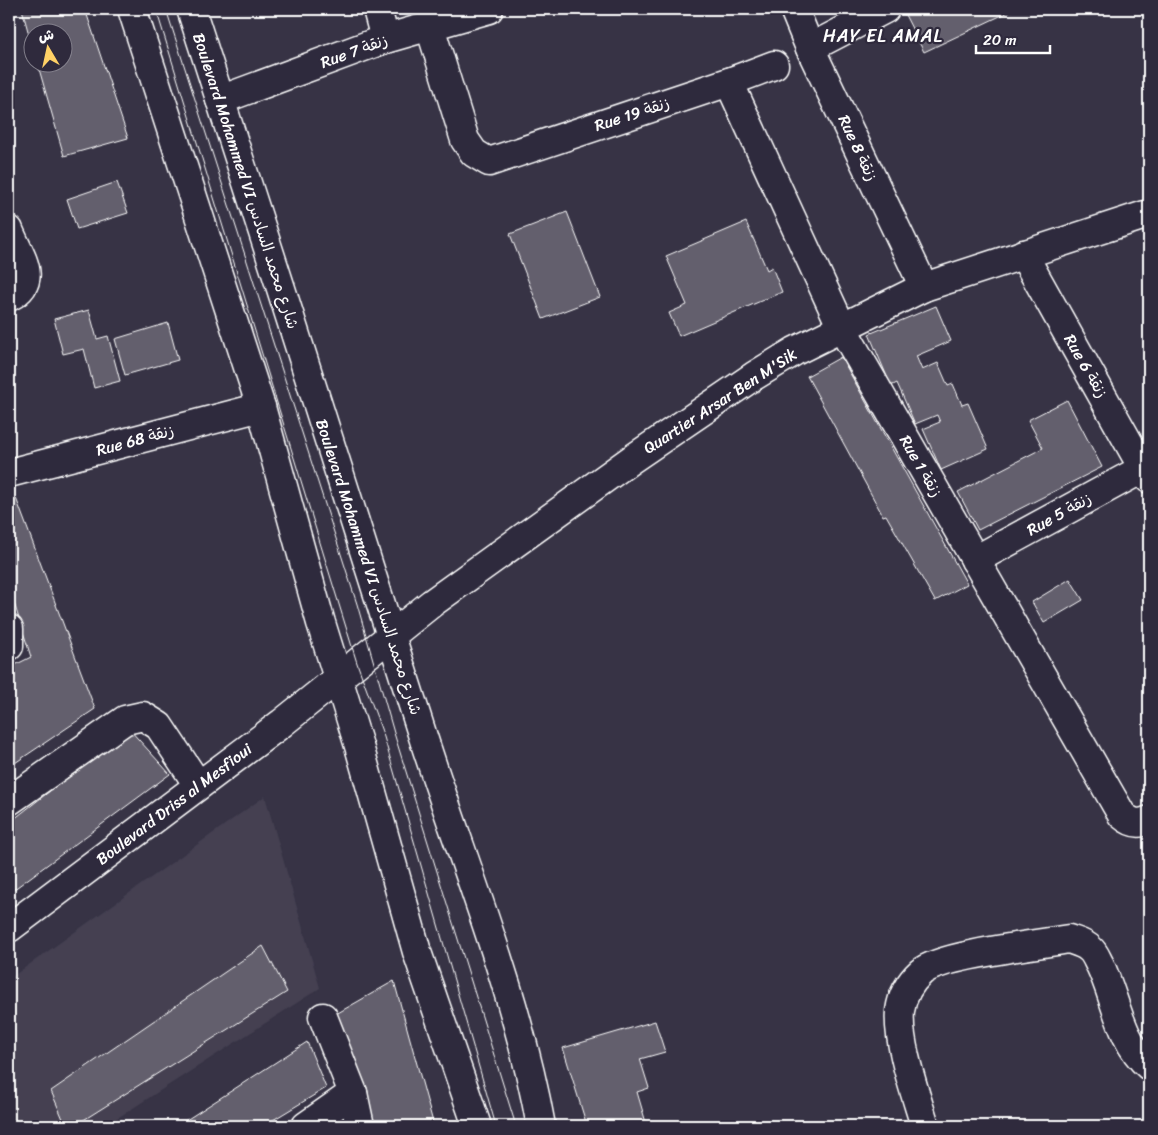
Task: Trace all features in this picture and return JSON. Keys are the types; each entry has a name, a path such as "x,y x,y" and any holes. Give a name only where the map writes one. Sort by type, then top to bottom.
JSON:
{"street":[{"path":"132,9 261,407 320,623 338,678 418,952 477,1126"},
{"name":"Boulevard Mohammed VI شارع محمد السادس","path":"191,9 419,724 504,973 531,1070 541,1126"},
{"path":"376,9 385,39"},
{"name":"Rue 7 زنقة","path":"220,100 385,39 485,9"},
{"name":"Rue 8 زنقة","path":"794,9 810,48 924,287"},
{"path":"810,48 853,16 885,9"},
{"name":"Rue 19 زنقة","path":"430,27 465,140 474,154 489,162 729,82 774,65"},
{"name":"Rue 1 زنقة","path":"729,82 842,328 1122,815 1134,823 1148,821"},
{"name":"Quartier Arsar Ben M'Sik","path":"338,678 432,604 632,459 795,351 924,287 1145,215 1149,216"},
{"path":"9,230 26,271 26,282 21,291 9,297"},
{"name":"Rue 6 زنقة","path":"1023,254 1147,473"},
{"name":"Rue 68 زنقة","path":"9,473 261,407"},
{"name":"Rue 5 زنقة","path":"975,560 1147,473"},
{"path":"9,629 9,646"},
{"name":"Boulevard Driss al Mesfioui","path":"9,928 282,723 338,678"},
{"path":"9,801 125,720 142,716 159,726 198,785"},
{"path":"925,1126 901,1038 900,1012 904,993 922,971 958,958 1069,939 1083,943 1092,950 1121,1023 1139,1057 1149,1066"},
{"path":"323,1017 353,1093 360,1126"},
{"path":"306,1126 353,1093"}],"shaded area":[{"path":"265,796 320,988 105,1126 9,1126 9,979"}],"building":[{"path":"22,9 85,9 128,138 64,156 40,72 72,72 72,22 26,22"},
{"path":"902,9 1015,9 924,52"},
{"path":"117,182 128,213 77,229 67,199"},
{"path":"567,212 600,297 543,319 510,234"},
{"path":"746,222 767,270 772,267 782,292 679,336 669,313 687,305 666,256"},
{"path":"936,306 951,341 916,356 922,370 938,363 948,386 953,384 962,405 968,403 988,449 941,470 923,429 940,422 937,415 915,424 897,383 891,386 869,334"},
{"path":"89,310 97,339 108,336 120,381 94,388 84,349 63,354 54,319"},
{"path":"168,323 178,360 125,375 115,339"},
{"path":"841,357 967,584 935,601 886,515 883,516 807,376"},
{"path":"1067,400 1102,467 978,530 958,492 1043,448 1028,420"},
{"path":"16,498 95,709 9,767 9,668 31,657 9,587 9,500"},
{"path":"1070,579 1083,600 1044,623 1032,602"},
{"path":"129,729 170,774 9,893 9,823"},
{"path":"263,946 287,992 74,1126 66,1126 51,1091"},
{"path":"394,981 434,1126 372,1126 336,1014"},
{"path":"655,1021 665,1052 640,1059 649,1088 637,1092 647,1126 587,1126 563,1048"},
{"path":"307,1042 326,1088 263,1126 177,1126"}],"tram line":[{"path":"156,9 357,663 384,737 496,1126"},
{"path":"166,9 357,604 394,733 516,1126"}],"district":[{"name":"HAY EL AMAL","path":"883,36"}]}
